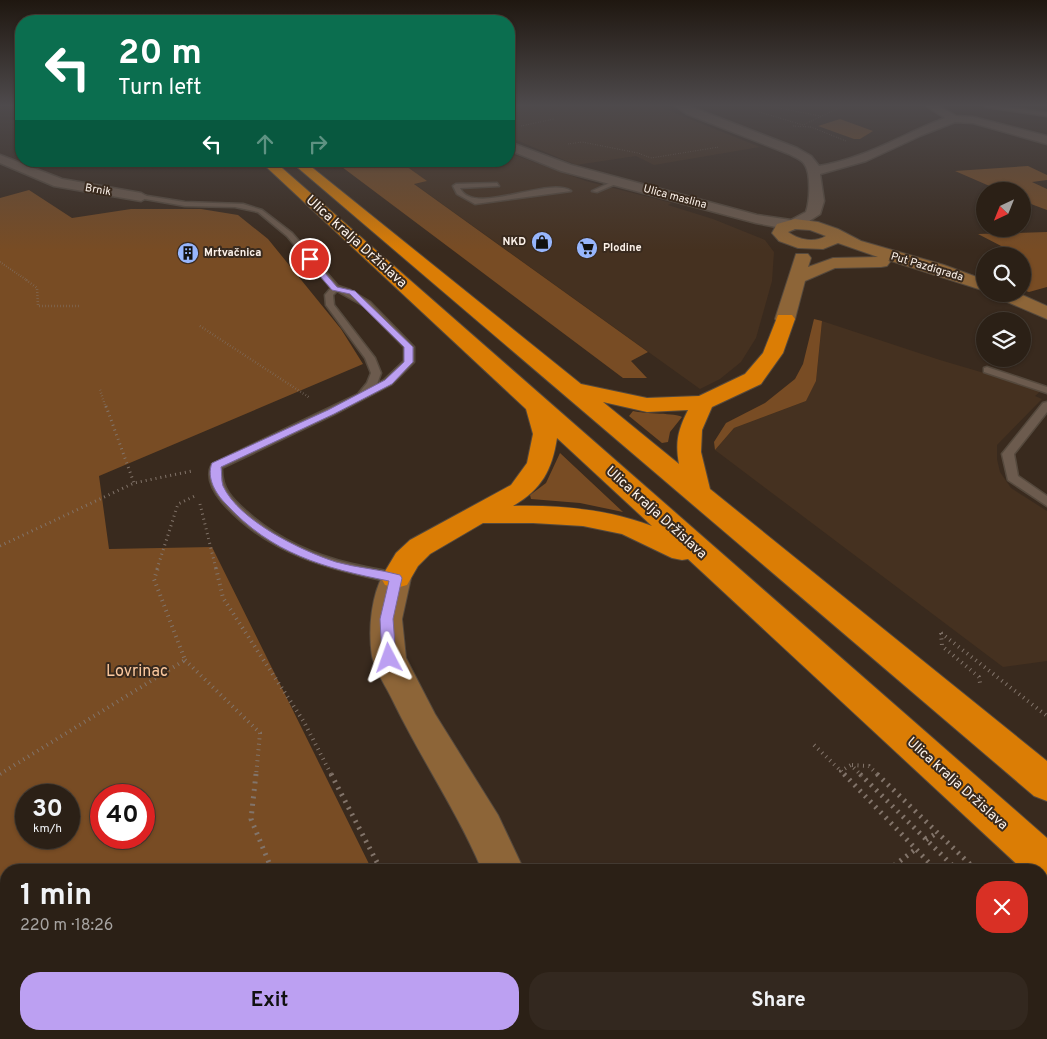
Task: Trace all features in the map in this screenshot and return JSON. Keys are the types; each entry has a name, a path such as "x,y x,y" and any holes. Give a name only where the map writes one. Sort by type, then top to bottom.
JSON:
{"highway":[{"name":"Ulica kralja Držislava","path":"273,167 1047,864"},
{"name":"Ulica kralja Držislava","path":"303,167 1047,784"},
{"path":"572,389 611,399 647,405 704,403 736,389 753,379 773,354 785,319"},
{"path":"698,493 689,452 690,430 704,403"},
{"path":"396,578 406,560 438,534 478,515 520,491 540,464 545,434 536,404"},
{"path":"478,515 546,513 601,519 654,534 723,574"}],"street":[{"name":"Ulica maslina","path":"528,153 566,168 756,219 788,230"},
{"path":"785,319 802,257 788,230 813,214 817,202 814,171 807,159 795,153"},
{"path":"814,171 835,167 874,153"},
{"name":"Brnik","path":"0,159 15,165"},
{"name":"Brnik","path":"20,167 59,183 141,197"},
{"path":"802,203 816,195"},
{"path":"709,206 749,210 779,209"},
{"path":"802,257 826,238 813,214"},
{"name":"Put Pazdigrada","path":"788,230 804,244 826,238 938,269 976,283"},
{"path":"798,277 823,266 847,261 886,262 938,269"},
{"path":"1023,302 1047,313"},
{"path":"396,578 386,619 389,658 422,724 484,828 500,864"}],"lane":[{"path":"595,191 616,182"},
{"path":"497,185 456,186 459,193 475,202 546,191 568,191"},
{"path":"141,197 191,204 239,206 259,210 284,230 335,288 352,292 368,304 409,347 409,362 401,372 388,382 363,393 331,412 216,466 217,484 224,496 241,514 269,536 301,553 335,566 396,578"},
{"path":"335,288 329,295 330,305 370,358 376,372 372,384 363,393"},
{"path":"987,370 1047,390"},
{"path":"1047,405 1008,454 1012,478 1047,502"}],"path":[{"path":"639,153 651,158 679,153"},
{"path":"0,262 37,288 38,306 80,306"},
{"path":"200,326 331,412"},
{"path":"100,390 134,483"},
{"path":"0,546 134,483 216,466"},
{"path":"217,484 178,504 154,579 185,660 260,734 250,820 269,864"},
{"path":"199,498 223,598 304,722 377,864"},
{"path":"987,689 980,683 979,677 942,646 941,633 1047,716"},
{"path":"0,774 185,660"},
{"path":"814,746 841,771 930,864"},
{"path":"841,771 851,765 869,766 970,864"},
{"path":"851,765 951,864"},
{"path":"926,840 934,834"},
{"path":"896,864 916,850"}],"shaded area":[{"path":"548,153 722,153 654,165 636,156 576,165"},
{"path":"515,155 586,181 672,203 668,205 713,219 765,240 774,252 772,281 756,338 741,362 720,379 700,389 413,183 426,181 407,167 515,167"},
{"path":"822,321 940,360 1042,390 1035,396 1042,399 997,445 997,459 1000,472 1011,488 1047,511 1047,661 1003,667 715,450 734,428 806,401 816,381"}],"green space":[{"path":"1028,166 1047,175 1047,180 1032,182 1047,189 1047,210 1031,204 1031,182 980,182 955,171"},
{"path":"342,167 407,167 427,181 414,184 648,352 631,361 647,378 623,378"},
{"name":"Lovrinac","path":"29,190 72,218 131,209 201,209 238,215 268,239 341,329 363,364 99,476 109,549 212,547 369,864 0,864 0,198"},
{"path":"1031,232 1047,232 1047,287 1031,291 1031,247 1003,247 986,238 1031,238"},
{"path":"814,319 822,321 816,381 806,401 734,428 715,450 714,442 726,423 765,403 795,379 803,364"},
{"path":"633,411 682,417 670,432 668,442 662,443 629,416"},
{"path":"560,453 623,512 580,503 531,499 530,495 546,483"}],"place":[{"name":"NKD","path":"542,242"},
{"name":"Plodine","path":"587,248"},
{"name":"Mrtvačnica","path":"188,253"}],"route":[{"path":"310,259 335,288 352,292 382,318 409,347 409,362 401,372 388,382 363,393 331,412 216,466 217,484 224,496 241,514 269,536 301,553 335,566 396,578 386,619 389,658"}]}
